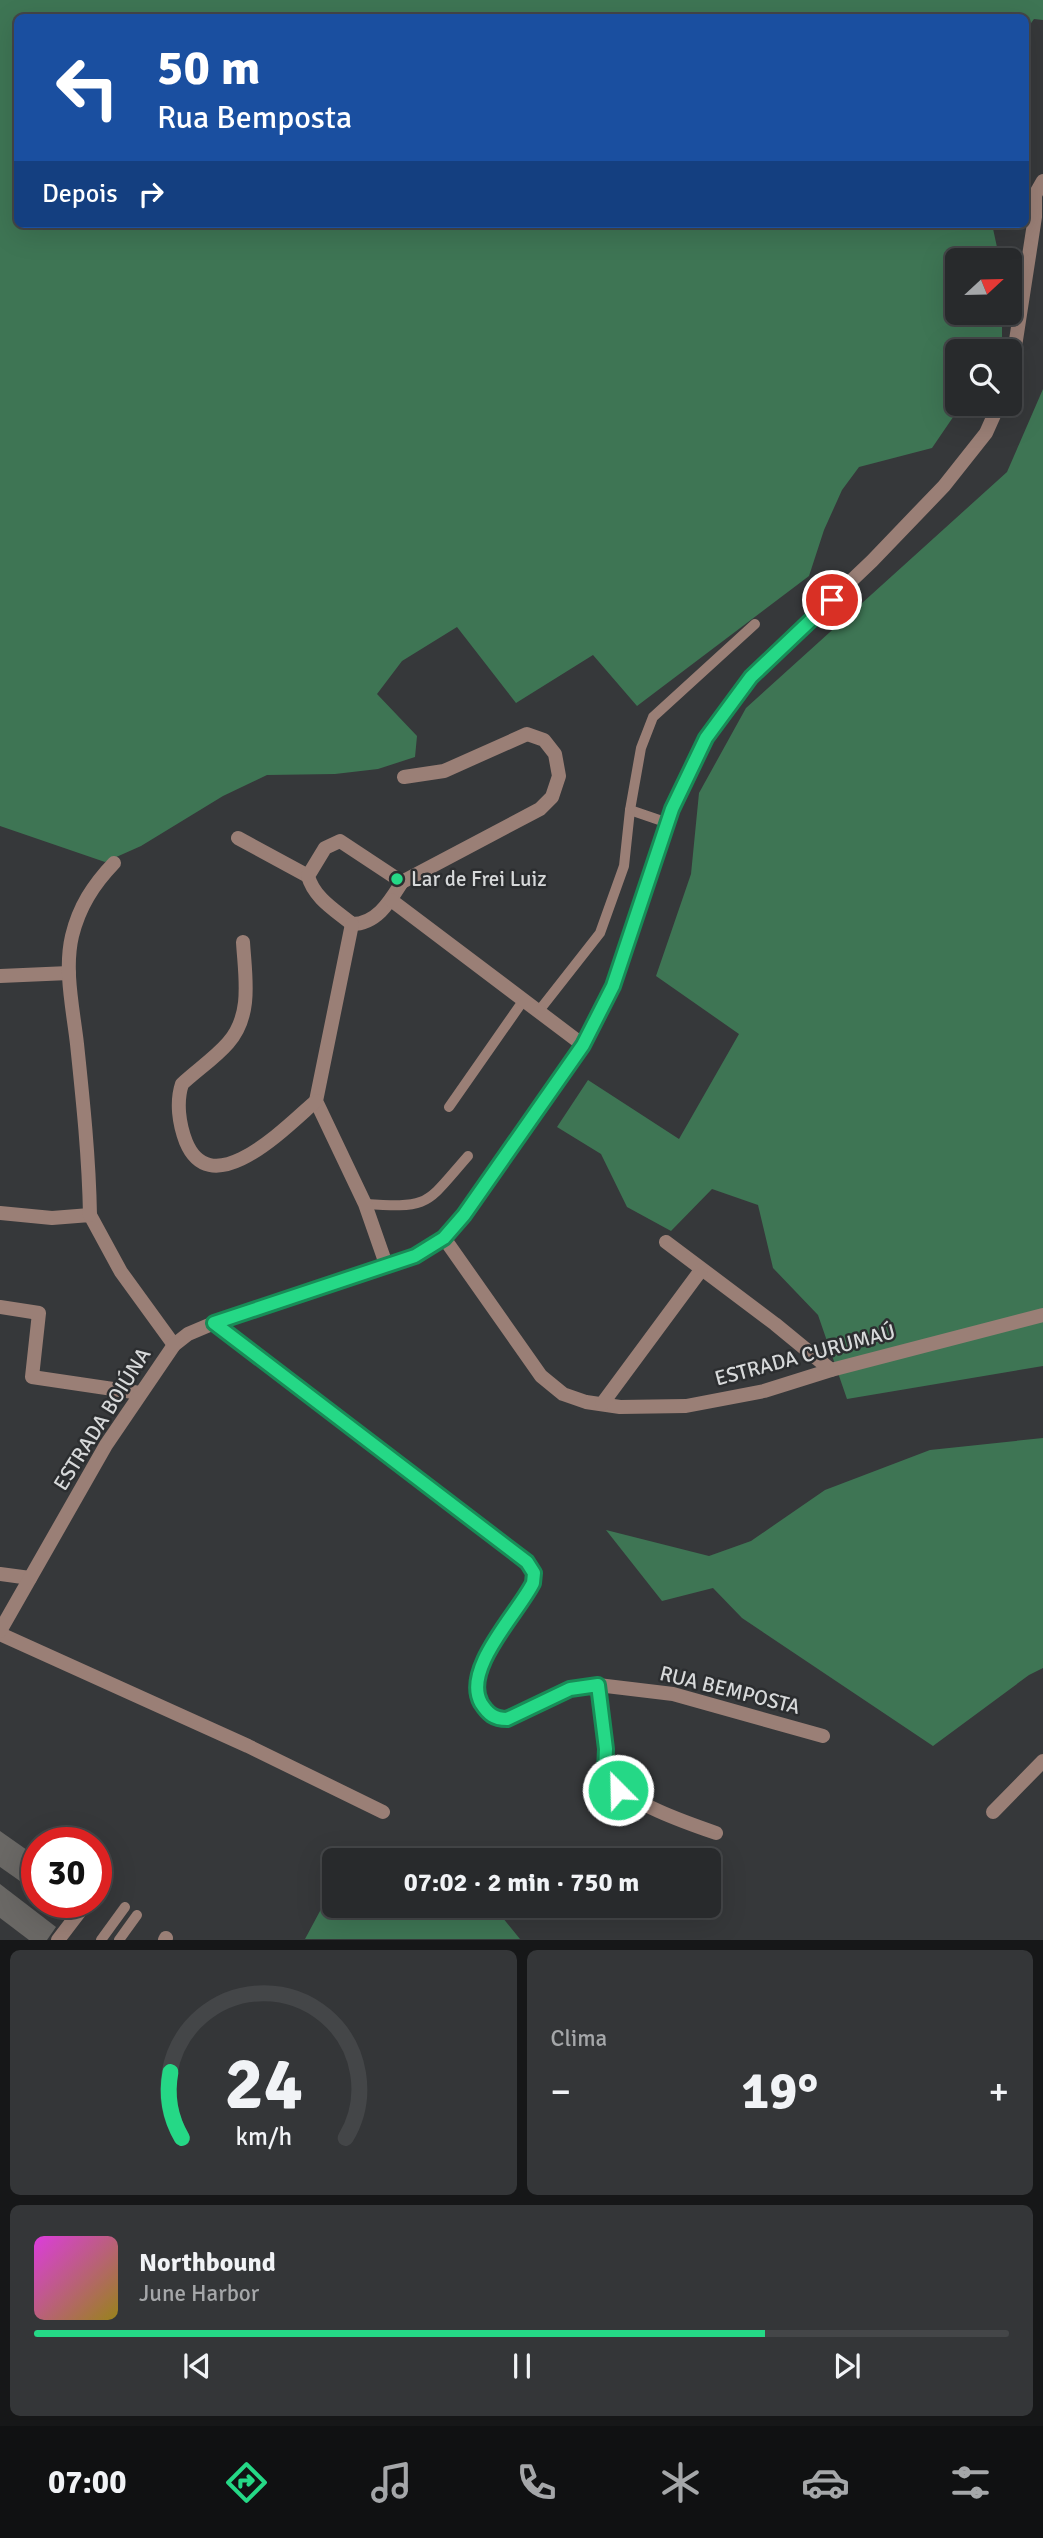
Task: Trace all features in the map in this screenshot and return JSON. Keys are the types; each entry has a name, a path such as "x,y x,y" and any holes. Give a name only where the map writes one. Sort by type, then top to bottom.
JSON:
{"street":[{"path":"1016,339 1035,216 1035,195 1043,181"},
{"name":"ESTRADA BOIÚNA","path":"0,1633 106,1445 174,1345 188,1334 214,1323 415,1256 444,1238 464,1215 583,1045 613,986 668,822 706,738 744,685 872,561 944,486 986,433 994,416"},
{"path":"238,838 308,876 314,891 352,924 366,923 391,900 402,882 540,809 552,797 559,776 555,754 544,740 527,734 444,771 404,777"},
{"path":"308,876 326,848 340,841 402,882"},
{"path":"114,863 96,881 80,911 71,939 69,973 89,1157 90,1215 121,1272 174,1345"},
{"path":"391,900 583,1045"},
{"path":"352,924 316,1101 365,1204 387,1267"},
{"path":"243,942 246,999 242,1018 229,1042 182,1084 179,1092 180,1127 190,1151 203,1163 216,1167 242,1160 272,1139 316,1101"},
{"path":"0,975 69,973"},
{"path":"0,1213 52,1218 90,1215"},
{"name":"ESTRADA CURUMAÚ","path":"444,1238 541,1376 562,1394 586,1402 620,1407 686,1406 764,1391 831,1370 1043,1315"},
{"path":"666,1242 831,1370"},
{"path":"602,1404 701,1270"},
{"path":"0,1307 38,1313 32,1377 140,1393"},
{"name":"RUA BEMPOSTA","path":"214,1323 527,1562 534,1573 533,1583 493,1644 477,1679 477,1695 485,1709 496,1719 507,1719 570,1689 598,1685 673,1694 823,1736"},
{"path":"0,1574 30,1578"},
{"path":"0,1633 248,1746 383,1812"},
{"path":"598,1685 608,1779 618,1790 687,1823 716,1833"},
{"path":"993,1812 1043,1761"},
{"path":"58,1940 75,1918"}],"lane":[{"path":"538,1013 600,933 624,866 641,748 653,717 755,624"},
{"path":"630,810 668,822"},
{"path":"449,1107 523,1001"},
{"path":"365,1204 406,1206 422,1203 432,1197 468,1156"},
{"path":"102,1940 125,1907"},
{"path":"119,1940 137,1915"}],"green space":[{"path":"0,0 1043,0 1043,20 1034,19 1029,26 1029,14 14,14 14,228 993,228 997,248 945,248 945,326 1002,326 1002,339 945,339 945,416 954,416 932,448 859,467 842,490 824,530 809,576 637,706 593,655 516,703 457,627 402,661 377,694 417,736 415,757 378,769 335,774 267,775 223,796 141,846 105,862 0,826"},
{"path":"1043,389 1043,1366 847,1399 818,1315 773,1268 758,1205 712,1189 671,1231 627,1207 601,1154 557,1127 588,1080 679,1139 739,1034 656,976 691,874 699,793 746,708 1007,472"},
{"path":"1043,1438 1043,1668 1029,1675 933,1746 742,1618 713,1588 662,1601 606,1530 709,1556 751,1541 825,1490 930,1450"},
{"path":"322,1907 322,1918 503,1918 520,1939 305,1939"}],"building":[{"path":"0,1831 21,1846 21,1882 0,1867"},
{"path":"0,1884 21,1900 21,1918 44,1918 56,1927 47,1940 29,1940 0,1918"}],"place":[{"name":"Lar de Frei Luiz","path":"397,879"}],"route":[{"path":"618,1790 605,1771 606,1749 598,1685 570,1689 507,1719 496,1719 485,1709 477,1695 477,1679 493,1644 533,1583 534,1573 527,1562 214,1323 415,1256 444,1238 464,1215 583,1045 613,986 672,809 706,738 751,677 832,600"}]}
